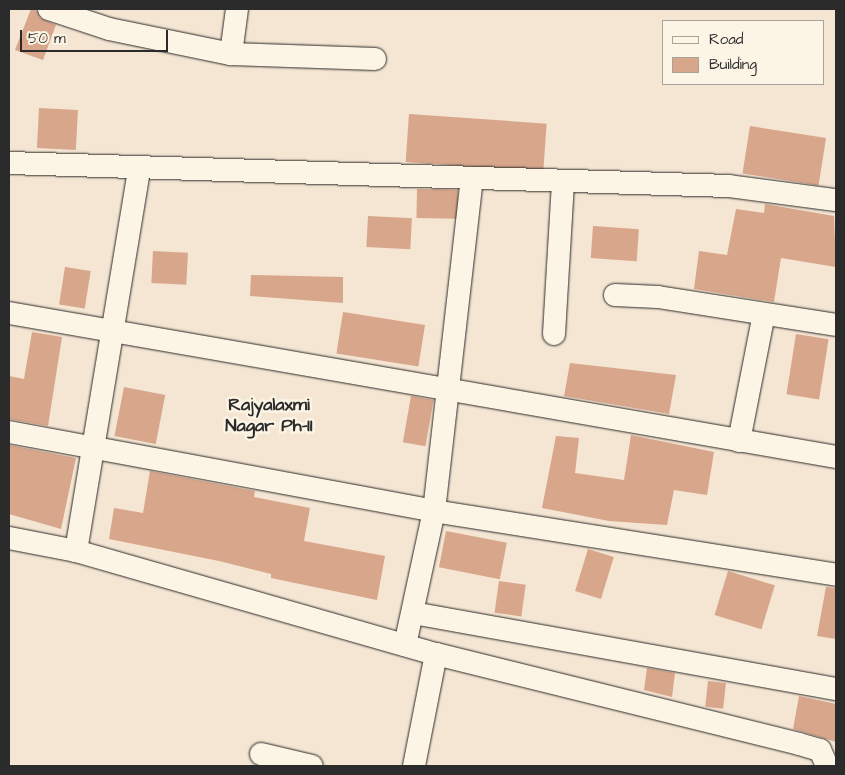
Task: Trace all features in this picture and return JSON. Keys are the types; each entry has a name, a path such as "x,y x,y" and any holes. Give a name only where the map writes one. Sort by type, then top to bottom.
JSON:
{"street":[{"path":"49,9 109,29 231,54 375,59"},
{"path":"231,54 237,9"},
{"path":"9,163 472,180 729,186 836,200"},
{"path":"76,550 140,169"},
{"path":"405,645 434,511 450,392 472,180"},
{"path":"554,334 563,182"},
{"path":"615,294 836,325"},
{"path":"9,313 450,392 836,457"},
{"path":"739,441 764,314"},
{"path":"9,432 434,511 836,575"},
{"path":"9,538 76,550 436,654 799,744 820,750 827,766"},
{"path":"413,613 836,689"},
{"path":"414,766 436,654"},
{"path":"261,754 312,766"}],"building":[{"path":"31,9 36,9 40,18 56,25 43,60 15,50"},
{"path":"39,108 78,110 76,150 37,148"},
{"path":"409,114 547,124 543,172 406,162"},
{"path":"750,126 826,138 819,185 742,173"},
{"path":"417,189 458,190 457,219 416,218"},
{"path":"765,204 834,216 836,267 781,258 774,302 694,289 699,251 727,255 736,209 764,213"},
{"path":"368,216 412,218 410,249 366,247"},
{"path":"593,226 639,229 637,261 591,258"},
{"path":"153,251 188,253 186,285 151,283"},
{"path":"65,267 91,271 85,309 59,305"},
{"path":"251,275 343,277 343,303 250,296"},
{"path":"343,312 425,325 418,366 336,353"},
{"path":"32,332 62,337 48,426 9,419 9,376 24,379"},
{"path":"796,334 829,339 819,399 786,394"},
{"path":"570,363 676,375 669,414 564,396"},
{"path":"124,387 165,395 156,444 114,436"},
{"path":"411,396 434,400 425,446 403,442"},
{"path":"631,435 714,452 707,495 674,490 667,525 609,521 542,508 556,436 579,438 575,473 624,480"},
{"path":"9,445 76,458 61,529 9,514"},
{"path":"150,471 255,491 254,497 310,508 304,541 385,556 377,600 271,578 271,574 219,561 109,539 114,508 143,513"},
{"path":"446,531 507,543 500,579 439,567"},
{"path":"588,549 614,557 601,599 575,591"},
{"path":"728,571 775,585 761,629 715,615"},
{"path":"499,581 526,585 521,616 495,613"},
{"path":"826,587 836,588 836,639 817,636"},
{"path":"647,668 675,673 672,697 644,690"},
{"path":"708,681 726,683 723,709 705,707"},
{"path":"799,696 836,704 836,742 793,729"}],"district":[{"name":"Rajyalaxmi Nagar Ph-II","path":"269,416"}]}
